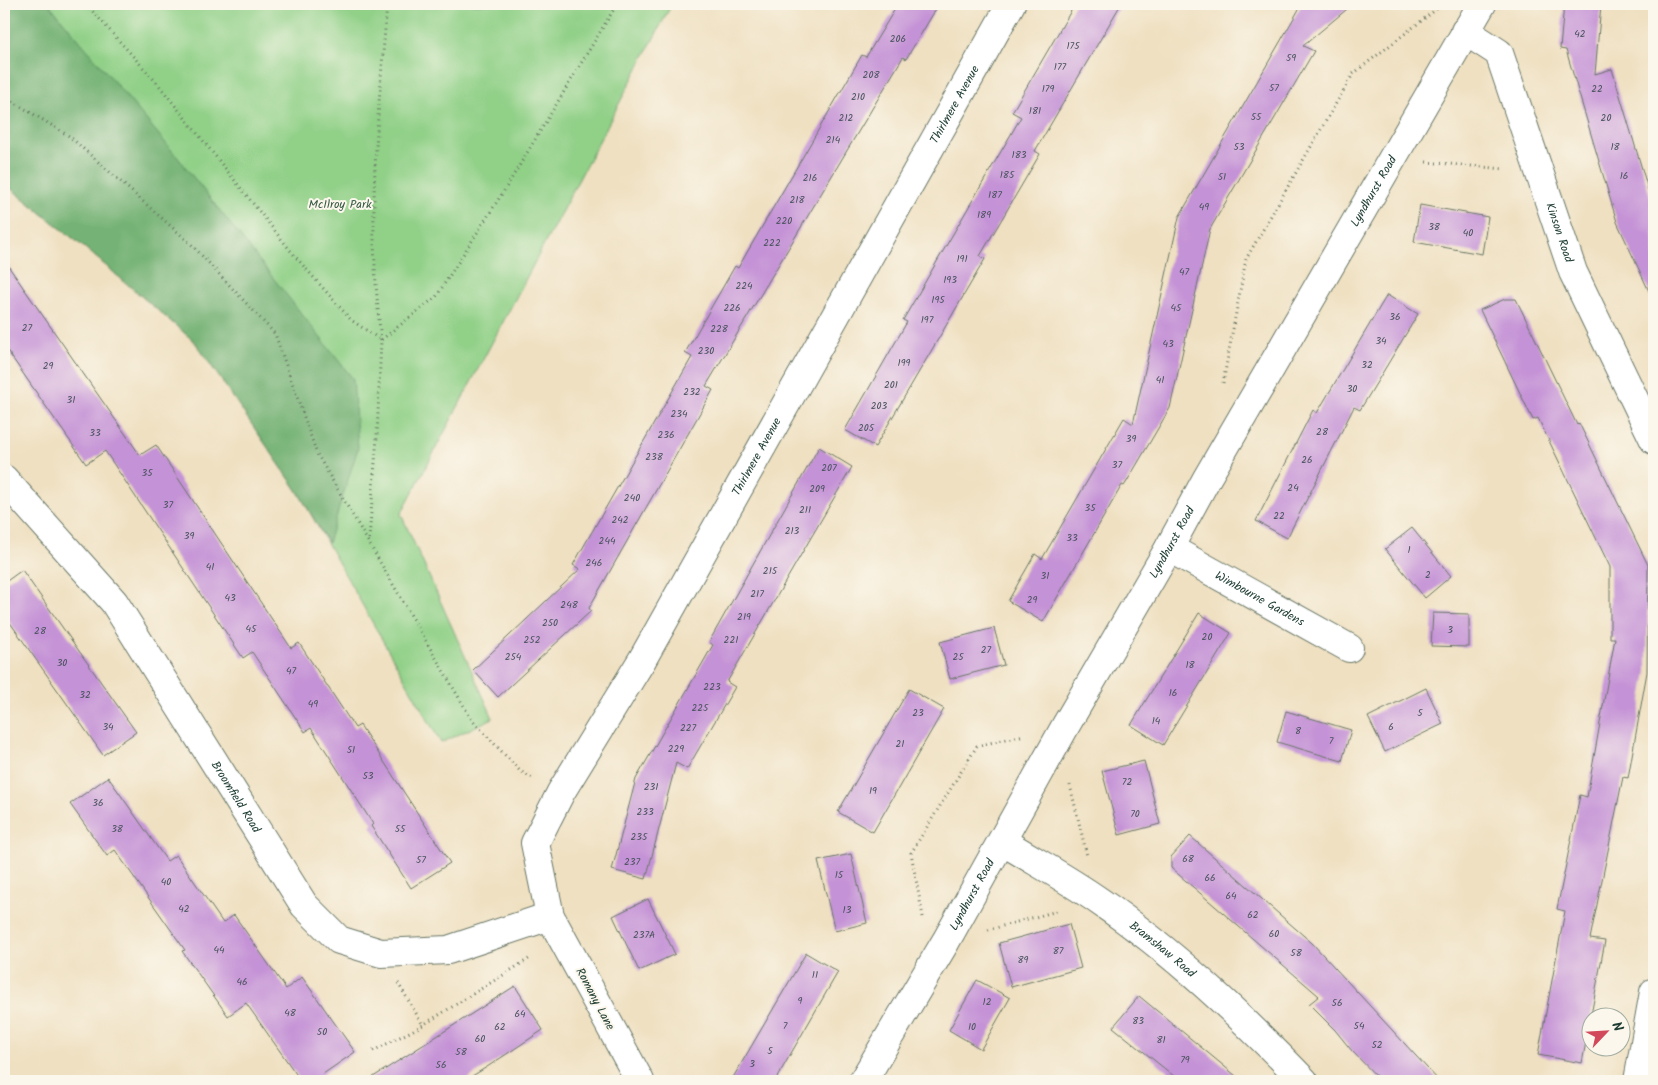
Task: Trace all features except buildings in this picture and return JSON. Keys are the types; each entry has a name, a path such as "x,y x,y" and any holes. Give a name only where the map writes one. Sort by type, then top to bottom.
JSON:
{"street":[{"name":"Thirlmere Avenue","path":"556,927 535,843 561,792 642,660 1011,4"},
{"name":"Lyndhurst Road","path":"863,1081 1002,841 1066,724 1170,548 1206,478 1482,4"},
{"name":"Kinson Road","path":"1465,31 1499,53 1573,272 1654,440"},
{"name":"Broomfield Road","path":"4,479 114,602 304,905 339,940 381,952 448,950 556,927"},
{"name":"Wimbourne Gardens","path":"1170,548 1349,648"},
{"name":"Bramshaw Road","path":"1002,841 1098,900 1172,956 1265,1041 1304,1081"},
{"name":"Romany Lane","path":"556,927 640,1081"},
{"path":"1638,1081 1654,992"}],"path":[{"path":"86,4 158,84 294,255 351,320 381,340"},
{"path":"369,541 377,437 381,340 376,292 374,203 379,98 387,4"},
{"path":"381,340 436,297 617,4"},
{"path":"1222,392 1246,258 1353,74 1443,4"},
{"path":"4,96 69,136 191,244 275,334 317,454 472,720 520,771 561,792"},
{"path":"1391,160 1538,171"},
{"path":"932,964 911,853 977,746 1066,724"},
{"path":"373,1050 423,1026 556,927"},
{"path":"381,952 423,1026"}],"green space":[{"name":"McIlroy Park","path":"4,4 672,4 401,514 493,718 441,743 297,490 195,342 85,248 4,183"},
{"path":"4,4 49,4 179,159 353,379 358,448 328,543 297,490 195,342 85,248 4,183"}]}
